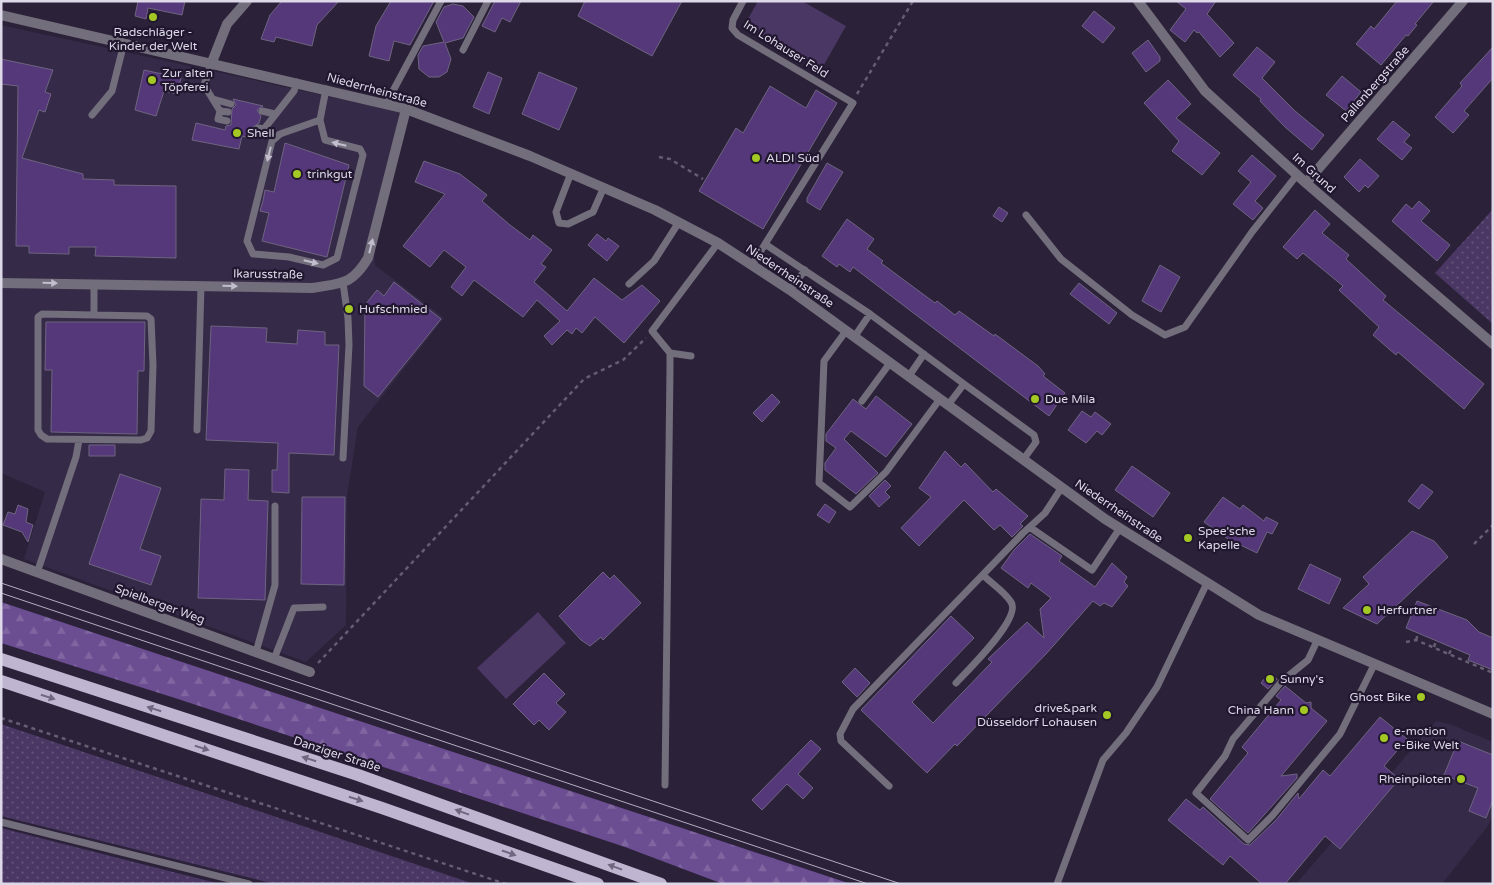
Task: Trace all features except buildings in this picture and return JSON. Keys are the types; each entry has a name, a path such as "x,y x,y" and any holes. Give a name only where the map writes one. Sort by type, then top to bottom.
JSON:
{"main road":[{"name":"Danziger Straße","path":"1,659 358,775 661,884"},
{"path":"1,681 382,808 598,884"}],"street":[{"path":"212,62 227,24 247,1"},
{"name":"Im Grund","path":"1138,1 1205,91 1306,184 1493,344"},
{"name":"Pallenbergstraße","path":"1306,184 1463,1"},
{"name":"Niederrheinstraße","path":"1,15 212,62 406,109 469,131 571,173 679,222 718,242 752,264 1062,488 1120,528 1259,615 1493,714"},
{"name":"Ikarusstraße","path":"1,283 312,288 343,283 358,274 368,258 406,109"},
{"name":"Spielberger Weg","path":"1,559 310,672"}],"lane":[{"path":"386,104 441,1"},
{"path":"464,50 488,1"},
{"name":"Im Lohauser Feld","path":"743,1 733,20 732,28 738,35 853,103"},
{"path":"92,115 112,91 124,43"},
{"path":"212,62 204,84 220,111 218,119 227,121"},
{"path":"258,128 264,129 294,91 296,82"},
{"path":"320,120 280,134 272,141 247,241 253,254 289,257 323,265 337,258 363,155 360,149 325,140 320,120 326,89"},
{"path":"213,99 230,104"},
{"path":"752,264 853,103"},
{"path":"220,111 228,112"},
{"path":"262,111 275,114"},
{"path":"260,120 269,122"},
{"path":"571,173 556,212 559,222 568,224 593,212 604,187"},
{"path":"1026,215 1061,259 1132,315 1164,335 1185,327 1252,232 1297,175"},
{"path":"629,284 654,262 679,222"},
{"path":"665,785 670,353 652,332 718,242"},
{"path":"765,244 870,314 1034,435 1036,442 1023,460"},
{"path":"790,290 805,270"},
{"path":"343,283 348,318 349,345 343,458"},
{"path":"94,284 94,315"},
{"path":"197,430 201,286"},
{"path":"42,314 94,315 147,316 151,319 153,365 151,431 147,438 141,440 78,440 47,438 40,435 38,430 38,318 42,314"},
{"path":"870,314 824,361 819,484 850,507 886,472 944,402 964,384"},
{"path":"670,353 691,356"},
{"path":"909,376 924,354"},
{"path":"862,402 890,362"},
{"path":"37,573 75,462 78,440"},
{"path":"889,786 841,741 840,734 853,709 1022,534 1031,528 1045,513 1062,488"},
{"path":"256,652 276,585 275,506"},
{"path":"1031,528 1092,570 1120,528"},
{"path":"956,683 1007,626 1014,611 1012,602 983,576"},
{"path":"1057,884 1103,760 1126,733 1156,687 1207,583"},
{"path":"274,659 294,608 323,607"},
{"path":"1317,641 1308,660 1282,681 1233,738 1225,756 1196,793 1248,840 1272,816 1340,734 1374,665"},
{"path":"1,822 249,884"}],"path":[{"path":"853,103 913,1"},
{"path":"658,158 670,159 703,179"},
{"path":"310,672 584,379 623,360 652,332"},
{"path":"1474,544 1493,525"},
{"path":"1416,640 1418,634"},
{"path":"1406,642 1416,640 1493,673"},
{"path":"1434,648 1436,641"},
{"path":"1449,654 1452,648"},
{"path":"1,718 506,884"}],"shaded area":[{"path":"758,1 802,1 846,26 821,70 744,26"},
{"path":"1,25 400,112 373,230 375,265 444,318 358,427 347,496 346,625 306,662 24,559 45,492 1,473"},
{"path":"1493,209 1493,324 1435,273"},
{"path":"538,612 566,643 506,699 477,668"},
{"path":"1436,721 1452,725 1493,742 1493,815 1488,826 1442,884 1296,884"},
{"path":"1,724 474,884 275,884 1,816"},
{"path":"1,828 220,884 1,884"}],"green space":[{"path":"1,602 851,884 723,884 625,847 178,699 1,643"}],"tram line":[{"path":"1,583 901,884"},
{"path":"1,593 868,884"}],"place":[{"name":"Radschläger - Kinder der Welt","path":"153,17"},
{"name":"Zur alten Töpferei","path":"152,80"},
{"name":"Shell","path":"237,133"},
{"name":"ALDI Süd","path":"756,158"},
{"name":"trinkgut","path":"297,174"},
{"name":"Hufschmied","path":"349,309"},
{"name":"Due Mila","path":"1035,399"},
{"name":"Spee'sche Kapelle","path":"1188,538"},
{"name":"Herfurtner","path":"1367,610"},
{"name":"Sunny's","path":"1270,679"},
{"name":"Ghost Bike","path":"1421,697"},
{"name":"China Hann","path":"1304,710"},
{"name":"drive&park Düsseldorf Lohausen","path":"1107,715"},
{"name":"e-motion e-Bike Welt","path":"1384,738"},
{"name":"Rheinpiloten","path":"1461,779"}]}
